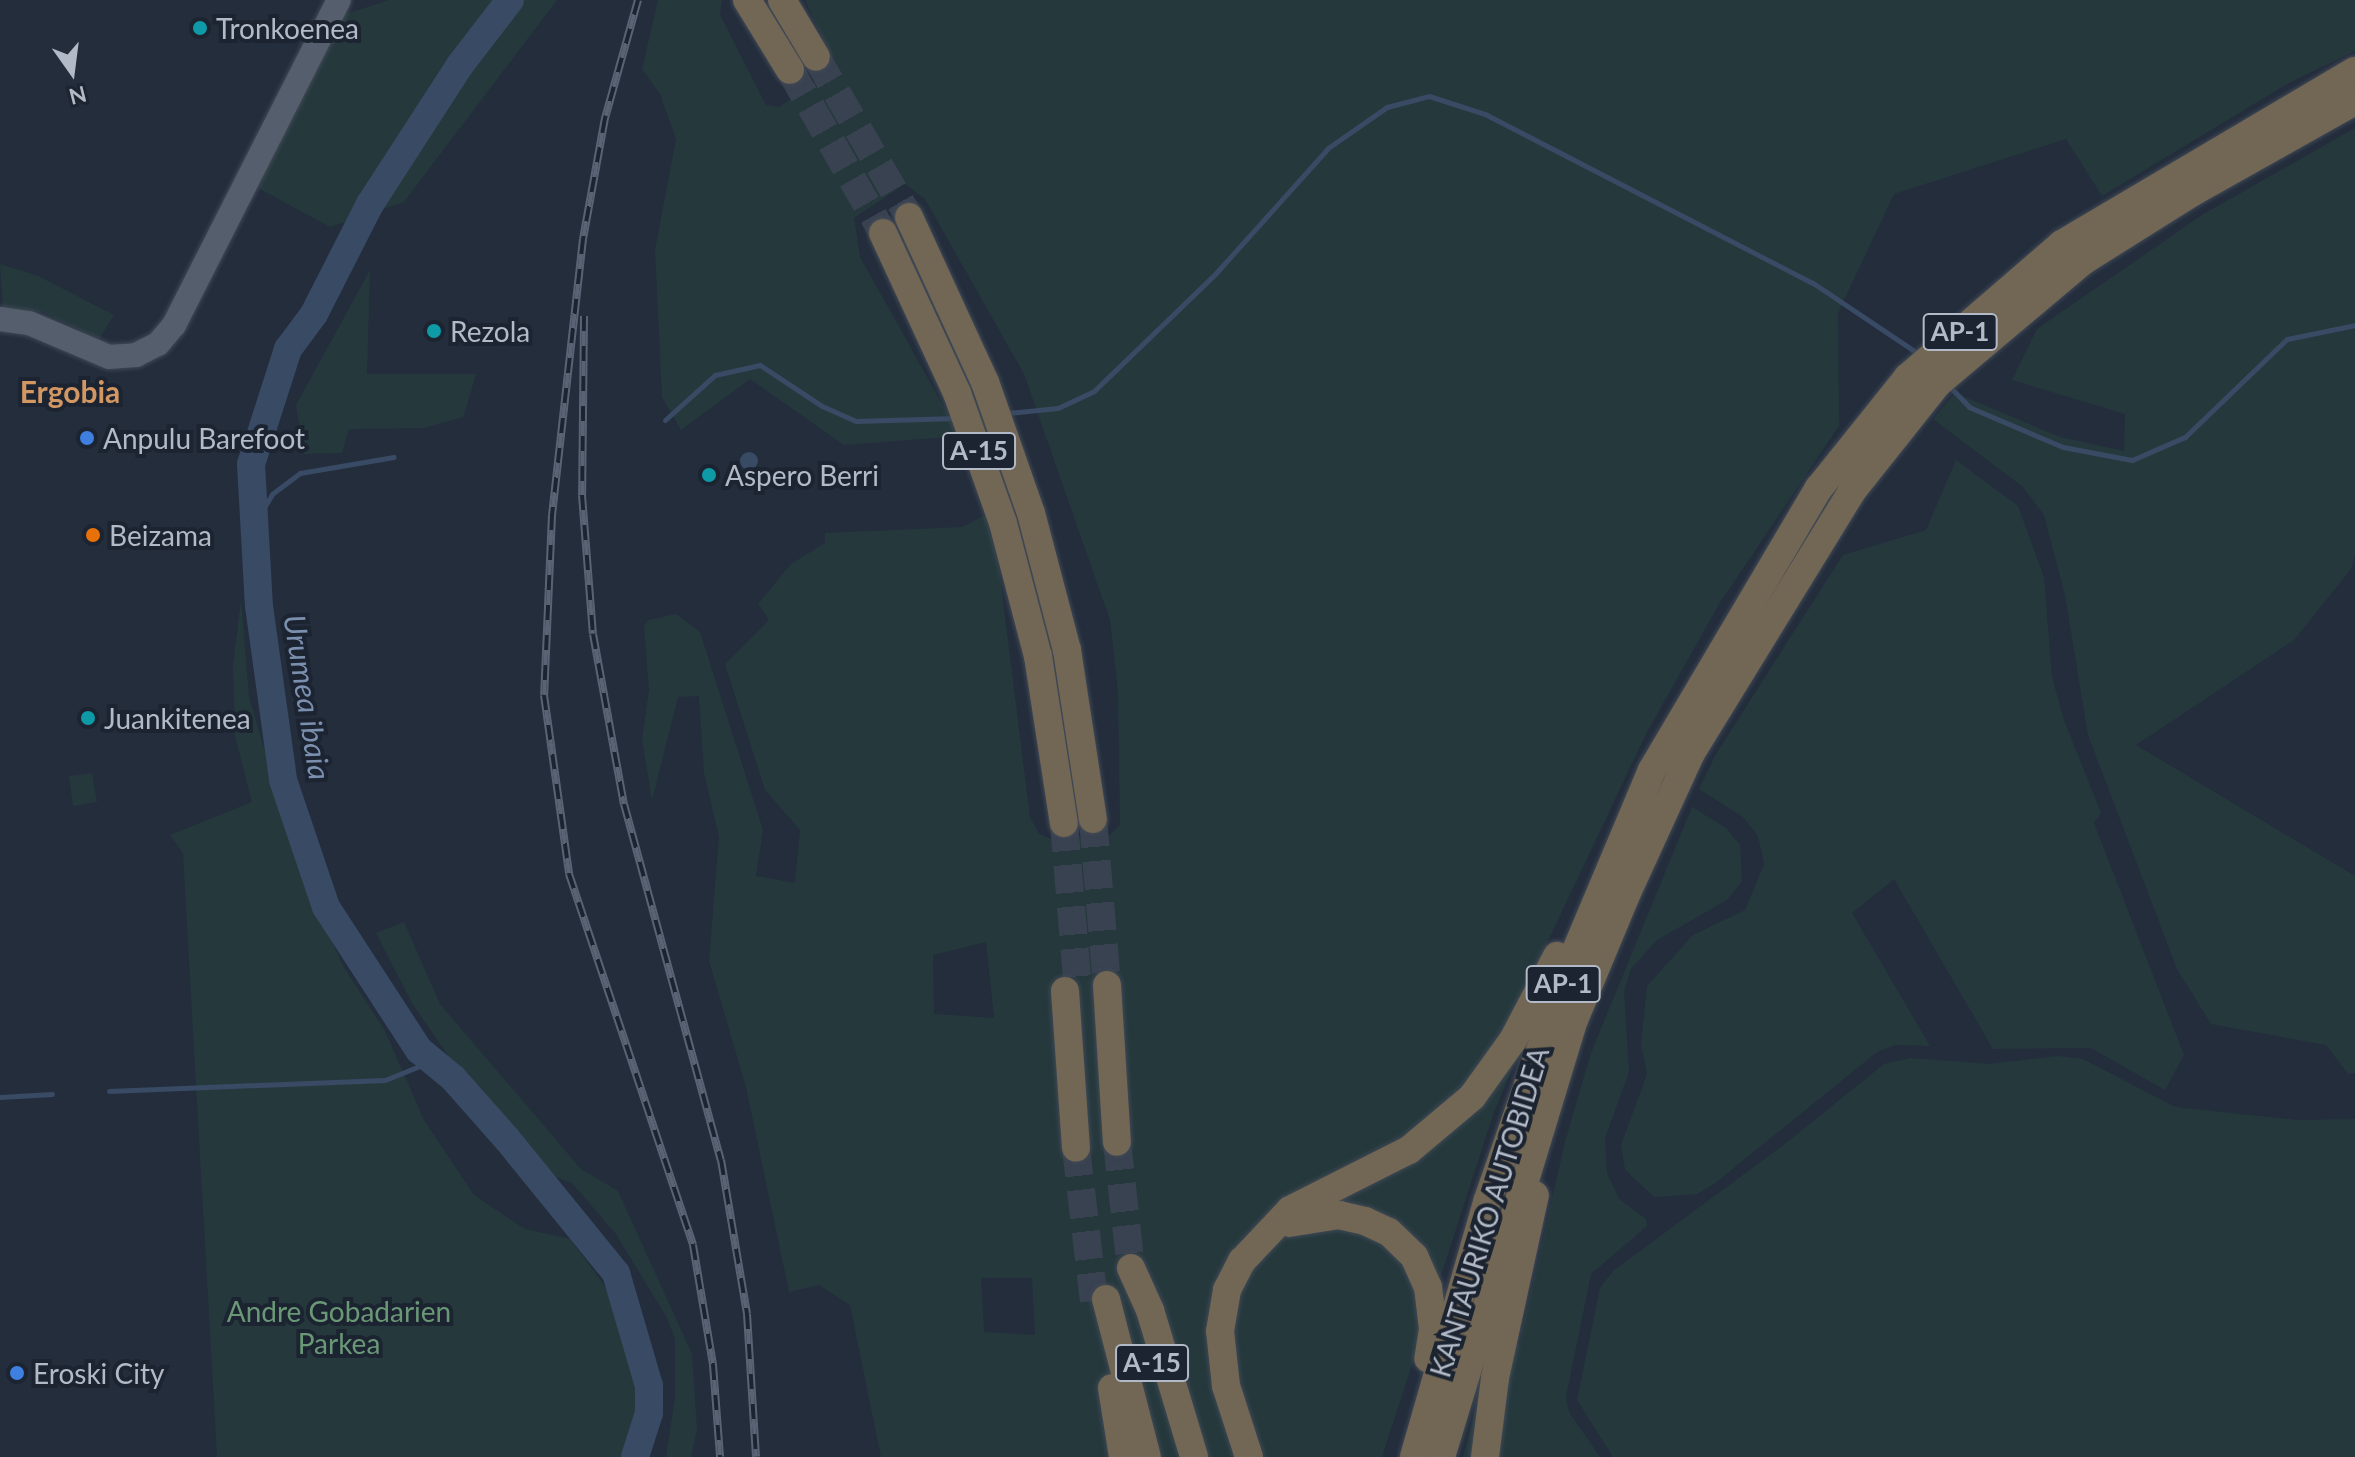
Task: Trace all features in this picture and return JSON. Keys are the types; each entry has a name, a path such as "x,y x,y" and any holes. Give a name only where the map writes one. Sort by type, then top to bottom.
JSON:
{"highway":[{"path":"782,0 816,57"},
{"path":"748,1 790,70"},
{"name":"AP-1","path":"2187,181 2355,71"},
{"name":"AP-1","path":"2187,181 2355,101"},
{"name":"KANTAURIKO AUTOBIDEA","path":"1412,1457 1535,1058 1652,770 1786,542 1819,488 1908,377 2062,244 2187,181"},
{"name":"KANTAURIKO AUTOBIDEA","path":"1441,1457 1574,1020 1691,753 1852,491 1938,383 2083,261 2187,181"},
{"name":"A-15","path":"909,217 985,382 1047,572 1067,650 1093,819"},
{"name":"A-15","path":"883,233 929,326 981,455 1019,579 1028,617 1058,824"},
{"path":"1249,1457 1226,1386 1220,1331 1227,1290 1263,1235 1290,1210 1409,1150 1472,1097 1513,1040 1652,770"},
{"path":"1107,985 1117,1142"},
{"path":"1072,990 1082,1147"},
{"path":"1485,1457 1495,1378 1574,1020"},
{"path":"1263,1235 1294,1220 1339,1215 1389,1232 1414,1256 1428,1287 1433,1329 1412,1457"},
{"name":"A-15","path":"1177,1457 1131,1268 1150,1310 1194,1457"},
{"name":"A-15","path":"1123,1457 1100,1300 1147,1457"}],"main road":[{"path":"0,319 46,331 97,354 124,358 149,349 165,335 339,0"},
{"path":"0,336 46,331"}],"green space":[{"path":"389,0 557,0 404,202 330,227 258,188 340,16"},
{"path":"658,0 722,0 720,15 766,105 779,107 836,68 805,0 2355,0 2355,51 2289,83 2102,196 2066,139 1894,194 1838,313 1839,426 1719,604 1647,732 1528,983 1519,1053 1494,1112 1382,1457 881,1457 850,1305 819,1285 789,1292 746,1087 709,961 719,837 704,773 699,696 678,697 652,800 642,740 649,690 644,627 648,620 676,614 700,632 763,830 756,876 795,883 800,830 765,790 725,664 769,620 758,604 791,564 825,543 825,533 963,527 985,515 998,560 1030,817 1039,834 1057,841 1108,837 1120,825 1118,692 1110,620 1024,374 925,199 905,184 854,218 860,257 960,436 844,445 750,379 681,430 662,397 655,250 676,139 660,94 642,69","holes":["986,942 994,1018 934,1014 933,955","981,1278 1032,1278 1035,1335 984,1332"]},
{"path":"2355,128 2355,555 2351,569 2294,640 2136,745 2355,876 2355,1073 2348,1074 2326,1045 2211,1024 2177,969 2088,735 2065,595 2044,515 2023,487 1933,419 1955,393 2060,437 2124,451 2125,414 2012,380 2037,329 2202,215"},
{"path":"0,264 38,276 114,315 99,339 43,312 3,308"},
{"path":"370,270 367,374 476,374 463,417 425,428 349,429 342,453 304,454 296,405"},
{"path":"1956,460 2018,506 2044,577 2052,677 2064,720 2101,813 2094,823 2184,1055 2165,1090 2091,1048 1993,1049 1894,879 1852,913 1930,1046 1896,1045 1877,1052 1714,1184 1697,1194 1654,1197 1625,1170 1621,1145 1647,1074 1641,1044 1647,986 1693,935 1745,910 1764,864 1758,836 1743,817 1699,789 1716,754 1843,555 1926,530"},
{"name":"Andre Gobadarien Parkea","path":"241,600 249,697 302,876 343,966 385,1031 424,1120 474,1195 525,1229 570,1239 605,1286 644,1384 628,1457 217,1457 183,853 170,835 252,802 235,736 233,665"},
{"path":"92,773 97,802 73,806 69,776"},
{"path":"1692,807 1726,828 1740,845 1742,881 1727,900 1657,940 1631,969 1624,991 1629,1072 1605,1138 1607,1173 1619,1199 1646,1219 1647,1226 1591,1274 1566,1397 1569,1412 1600,1457 1463,1457 1491,1349 1519,1345 1565,1142 1591,1053"},
{"path":"404,922 440,1004 581,1169 618,1191 692,1354 697,1429 691,1457 666,1457 675,1398 675,1339 667,1318 616,1234 572,1183 542,1172 460,1073 412,1003 376,933"},
{"path":"2058,1056 2083,1059 2175,1107 2298,1120 2355,1119 2355,1457 1613,1457 1577,1400 1600,1288 1613,1271 1786,1143 1884,1064 1911,1058 1989,1064"}],"water":[{"path":"749,452 758,461 749,470 740,461"}],"waterway":[{"name":"Urumea ibaia","path":"510,0 460,65 370,204 314,314 288,349 251,464 259,606 283,780 326,907 419,1050 453,1078 507,1139 616,1273 649,1386 649,1413 635,1457"},
{"path":"1007,413 1058,408 1094,391 1216,273 1328,148 1387,107 1429,96 1485,114 1813,283 1920,355"},
{"path":"1949,386 1969,407 2063,447 2132,460 2185,437 2287,339 2355,325"},
{"path":"665,420 715,375 760,365 822,406 856,421 957,418"},
{"path":"253,526 272,494 300,473 394,457"},
{"path":"109,1091 385,1080 432,1061"},
{"path":"0,1097 52,1094"}],"tunnel":[{"path":"816,57 909,217"},
{"path":"790,70 883,233"},
{"path":"1093,819 1107,985"},
{"path":"1064,823 1078,990"},
{"path":"1117,1142 1131,1268"},
{"path":"1076,1148 1094,1301"}],"railway":[{"path":"638,0 605,118 583,239 552,515 544,695 569,874 693,1245 713,1365 720,1457"},
{"path":"584,316 582,495 593,634 624,804 721,1160 747,1314 756,1457"}],"place":[{"name":"Tronkoenea","path":"200,28"},
{"name":"Rezola","path":"434,331"},
{"name":"Anpulu Barefoot","path":"87,438"},
{"name":"Aspero Berri","path":"709,475"},
{"name":"Beizama","path":"93,535"},
{"name":"Juankitenea","path":"88,718"},
{"name":"Eroski City","path":"17,1373"}],"district":[{"name":"Ergobia","path":"70,391"}]}
